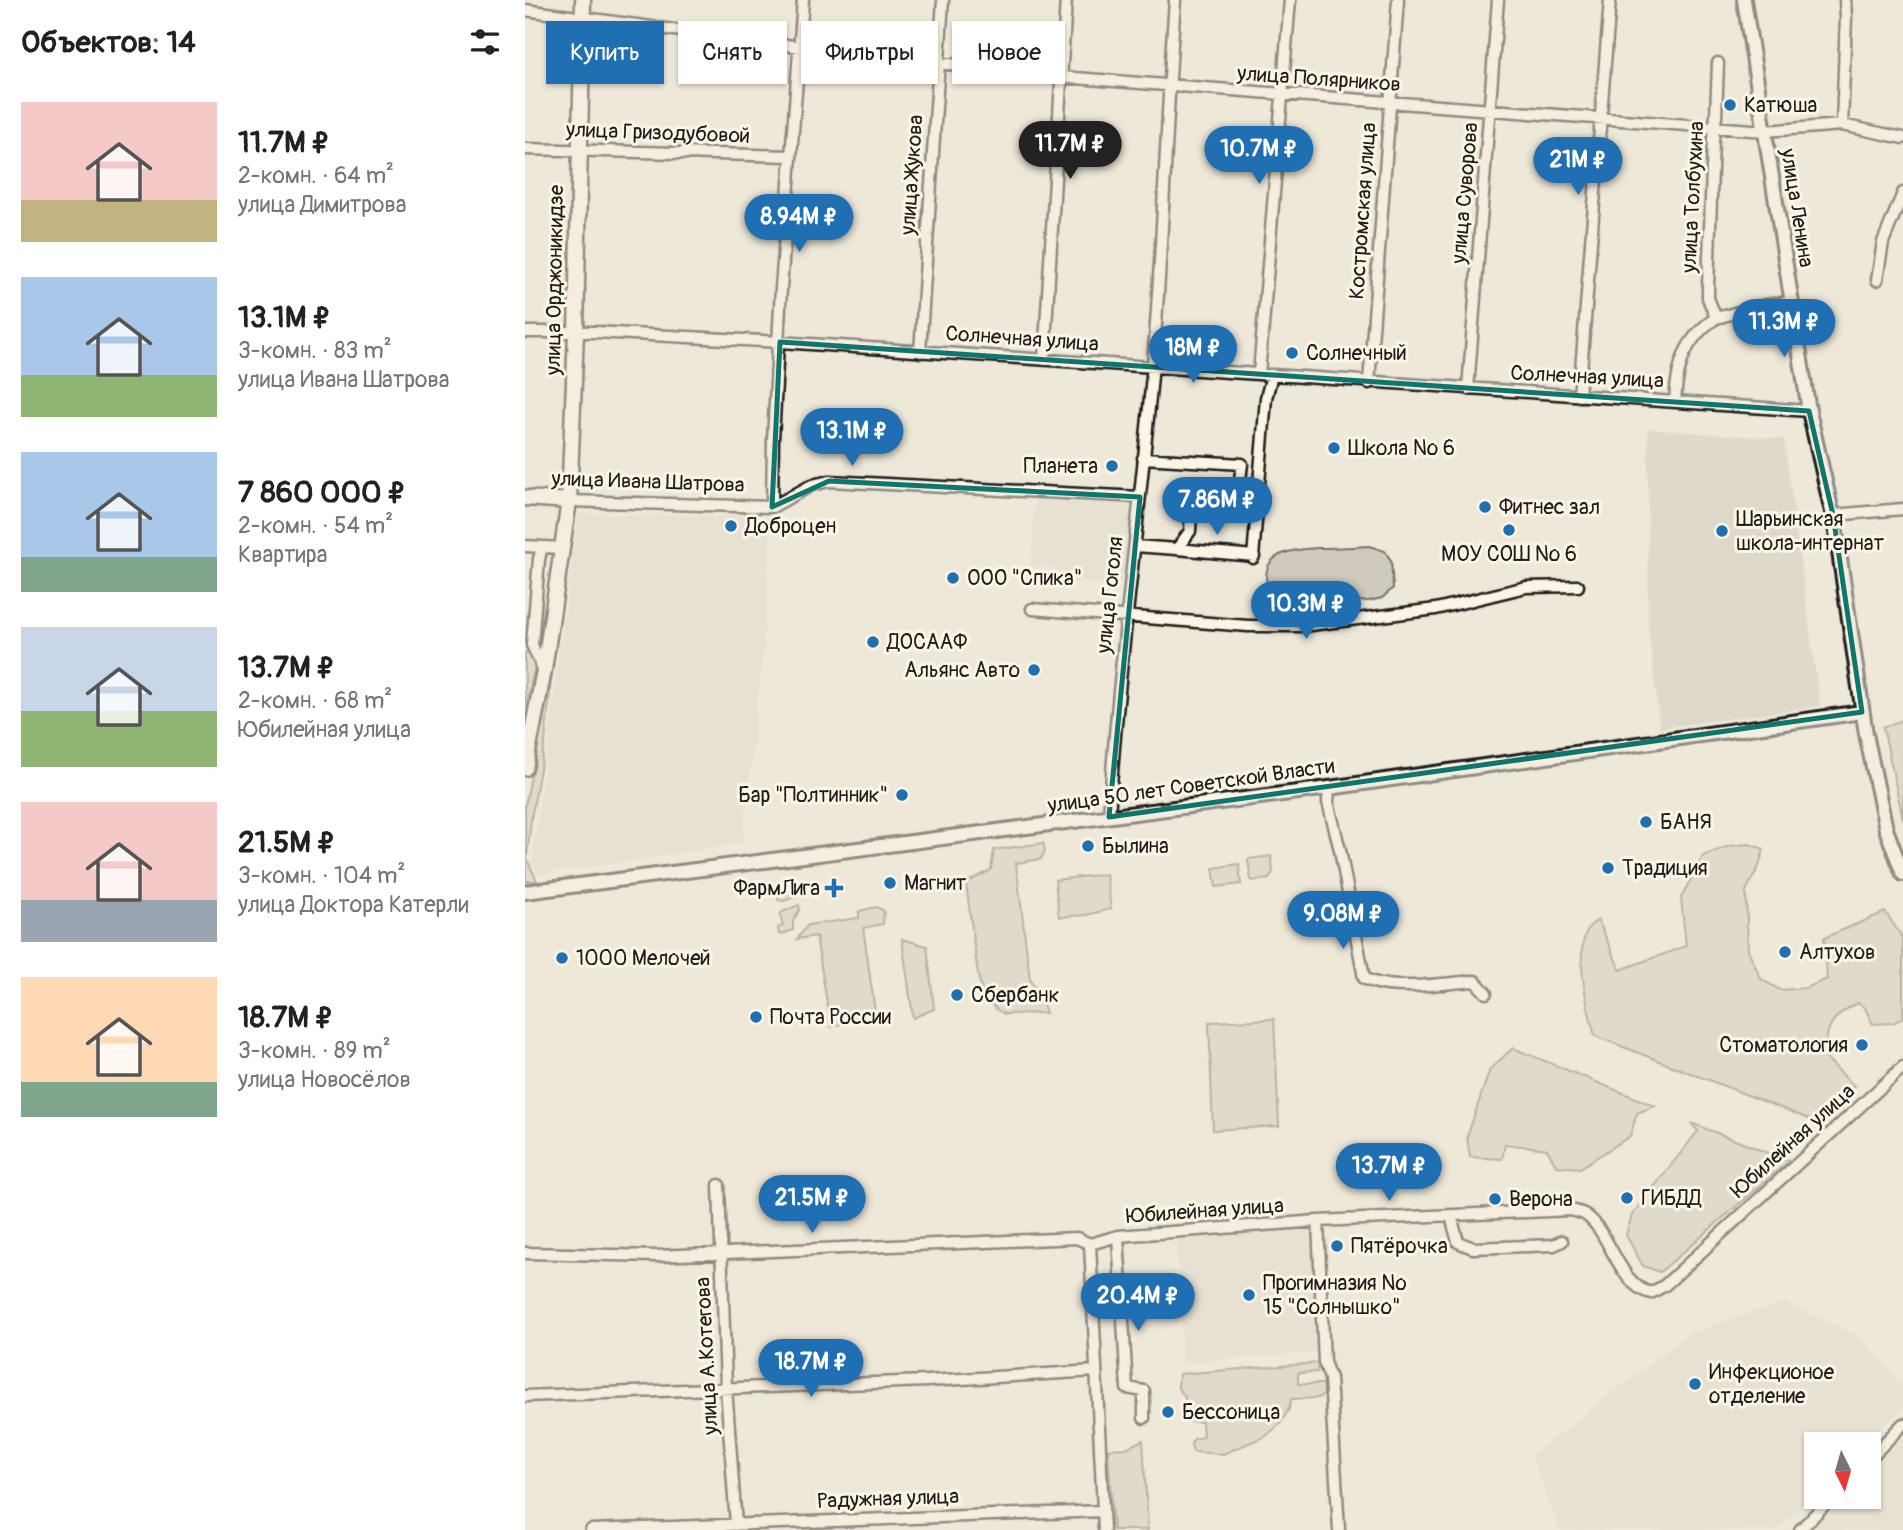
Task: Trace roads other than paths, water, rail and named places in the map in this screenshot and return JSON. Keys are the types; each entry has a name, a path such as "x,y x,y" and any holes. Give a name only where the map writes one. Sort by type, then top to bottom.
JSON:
{"main road":[{"name":"улица Орджоникидзе","path":"525,768 544,670 569,501 576,333 583,0"},
{"name":"улица Ивана Шатрова","path":"525,498 569,501"}],"street":[{"path":"772,507 773,439 790,156 803,0"},
{"name":"улица Жукова","path":"938,64 943,0"},
{"path":"1065,21 1066,0"},
{"name":"улица Гоголя","path":"1109,817 1114,733 1153,366 1175,0"},
{"path":"1259,374 1290,0"},
{"name":"Костромская улица","path":"1370,383 1398,0"},
{"name":"улица Суворова","path":"1468,389 1492,109 1498,0"},
{"path":"1579,396 1610,0"},
{"name":"улица Ленина","path":"1744,0 1809,411 1833,514 1862,712 1886,829 1903,874"},
{"path":"1842,125 1845,0"},
{"name":"улица Полярников","path":"525,10 800,47"},
{"name":"улица Толбухина","path":"1716,318 1708,298 1708,288 1718,63"},
{"name":"улица Полярников","path":"938,64 952,65"},
{"name":"улица Полярников","path":"1065,77 1765,131 1842,125 1903,138"},
{"name":"улица Жукова","path":"919,352 937,84"},
{"path":"1044,360 1062,84"},
{"name":"улица Гризодубовой","path":"525,149 790,156"},
{"path":"1877,280 1883,243 1903,193"},
{"path":"1675,401 1678,376 1689,342 1699,329 1716,318 1765,305 1791,302"},
{"name":"Солнечная улица","path":"525,332 608,333 780,342 1809,411"},
{"path":"1135,546 1254,557 1266,398 1272,375"},
{"path":"1143,458 1242,464 1238,496 1192,498 1190,531 1177,549"},
{"name":"улица Ивана Шатрова","path":"569,501 772,507 812,485 829,481 1140,497"},
{"path":"1833,514 1903,509"},
{"path":"525,546 562,548"},
{"path":"542,547 538,559 533,645 544,670"},
{"path":"1032,609 1248,626 1303,626 1436,608 1526,587 1578,586"},
{"name":"улица 50 лет Советской Власти","path":"525,892 1329,788 1862,712"},
{"path":"1329,788 1328,802 1340,850 1364,978 1391,986 1475,981 1486,993"},
{"name":"Юбилейная улица","path":"1090,1244 1118,1236 1318,1221 1571,1210 1585,1214 1596,1225 1633,1282 1644,1292 1651,1293 1665,1285 1903,1067"},
{"name":"улица А.Котегова","path":"719,1185 726,1387 736,1525"},
{"path":"1451,1216 1458,1242 1472,1248 1554,1245 1562,1241"},
{"path":"1318,1221 1324,1362 1330,1378 1339,1530"},
{"path":"1118,1236 1127,1388 1144,1391 1144,1418"},
{"path":"525,1253 656,1256 1077,1238 1090,1244 1104,1530"},
{"path":"525,1396 927,1381 1096,1371"},
{"path":"1881,1447 1903,1424"},
{"path":"1800,1530 1820,1509"},
{"name":"Радужная улица","path":"591,1530 1104,1511"}],"place":[{"name":"Катюша","path":"1730,105"},
{"name":"Солнечный","path":"1292,353"},
{"name":"Школа № 6","path":"1334,448"},
{"name":"Планета","path":"1112,466"},
{"name":"Фитнес зал","path":"1485,507"},
{"name":"Доброцен","path":"731,526"},
{"name":"МОУ СОШ № 6","path":"1509,530"},
{"name":"Шарьинская школа-интернат","path":"1722,531"},
{"name":"ООО \"Спика\"","path":"953,578"},
{"name":"ДОСААФ","path":"873,642"},
{"name":"Альянс Авто","path":"1034,670"},
{"name":"Бар \"Полтинник\"","path":"902,795"},
{"name":"БАНЯ","path":"1646,822"},
{"name":"Былина","path":"1088,846"},
{"name":"Традиция","path":"1608,868"},
{"name":"Магнит","path":"890,883"},
{"name":"ФармЛига","path":"834,888"},
{"name":"Алтухов","path":"1785,952"},
{"name":"1000 Мелочей","path":"562,958"},
{"name":"Сбербанк","path":"957,995"},
{"name":"Почта России","path":"756,1017"},
{"name":"Стоматология","path":"1862,1045"},
{"name":"ГИБДД","path":"1627,1198"},
{"name":"Верона","path":"1495,1199"},
{"name":"Пятёрочка","path":"1337,1246"},
{"name":"Прогимназия № 15 \"Солнышко\"","path":"1249,1295"},
{"name":"Инфекционое отделение","path":"1695,1384"},
{"name":"Бессоница","path":"1168,1412"}]}
